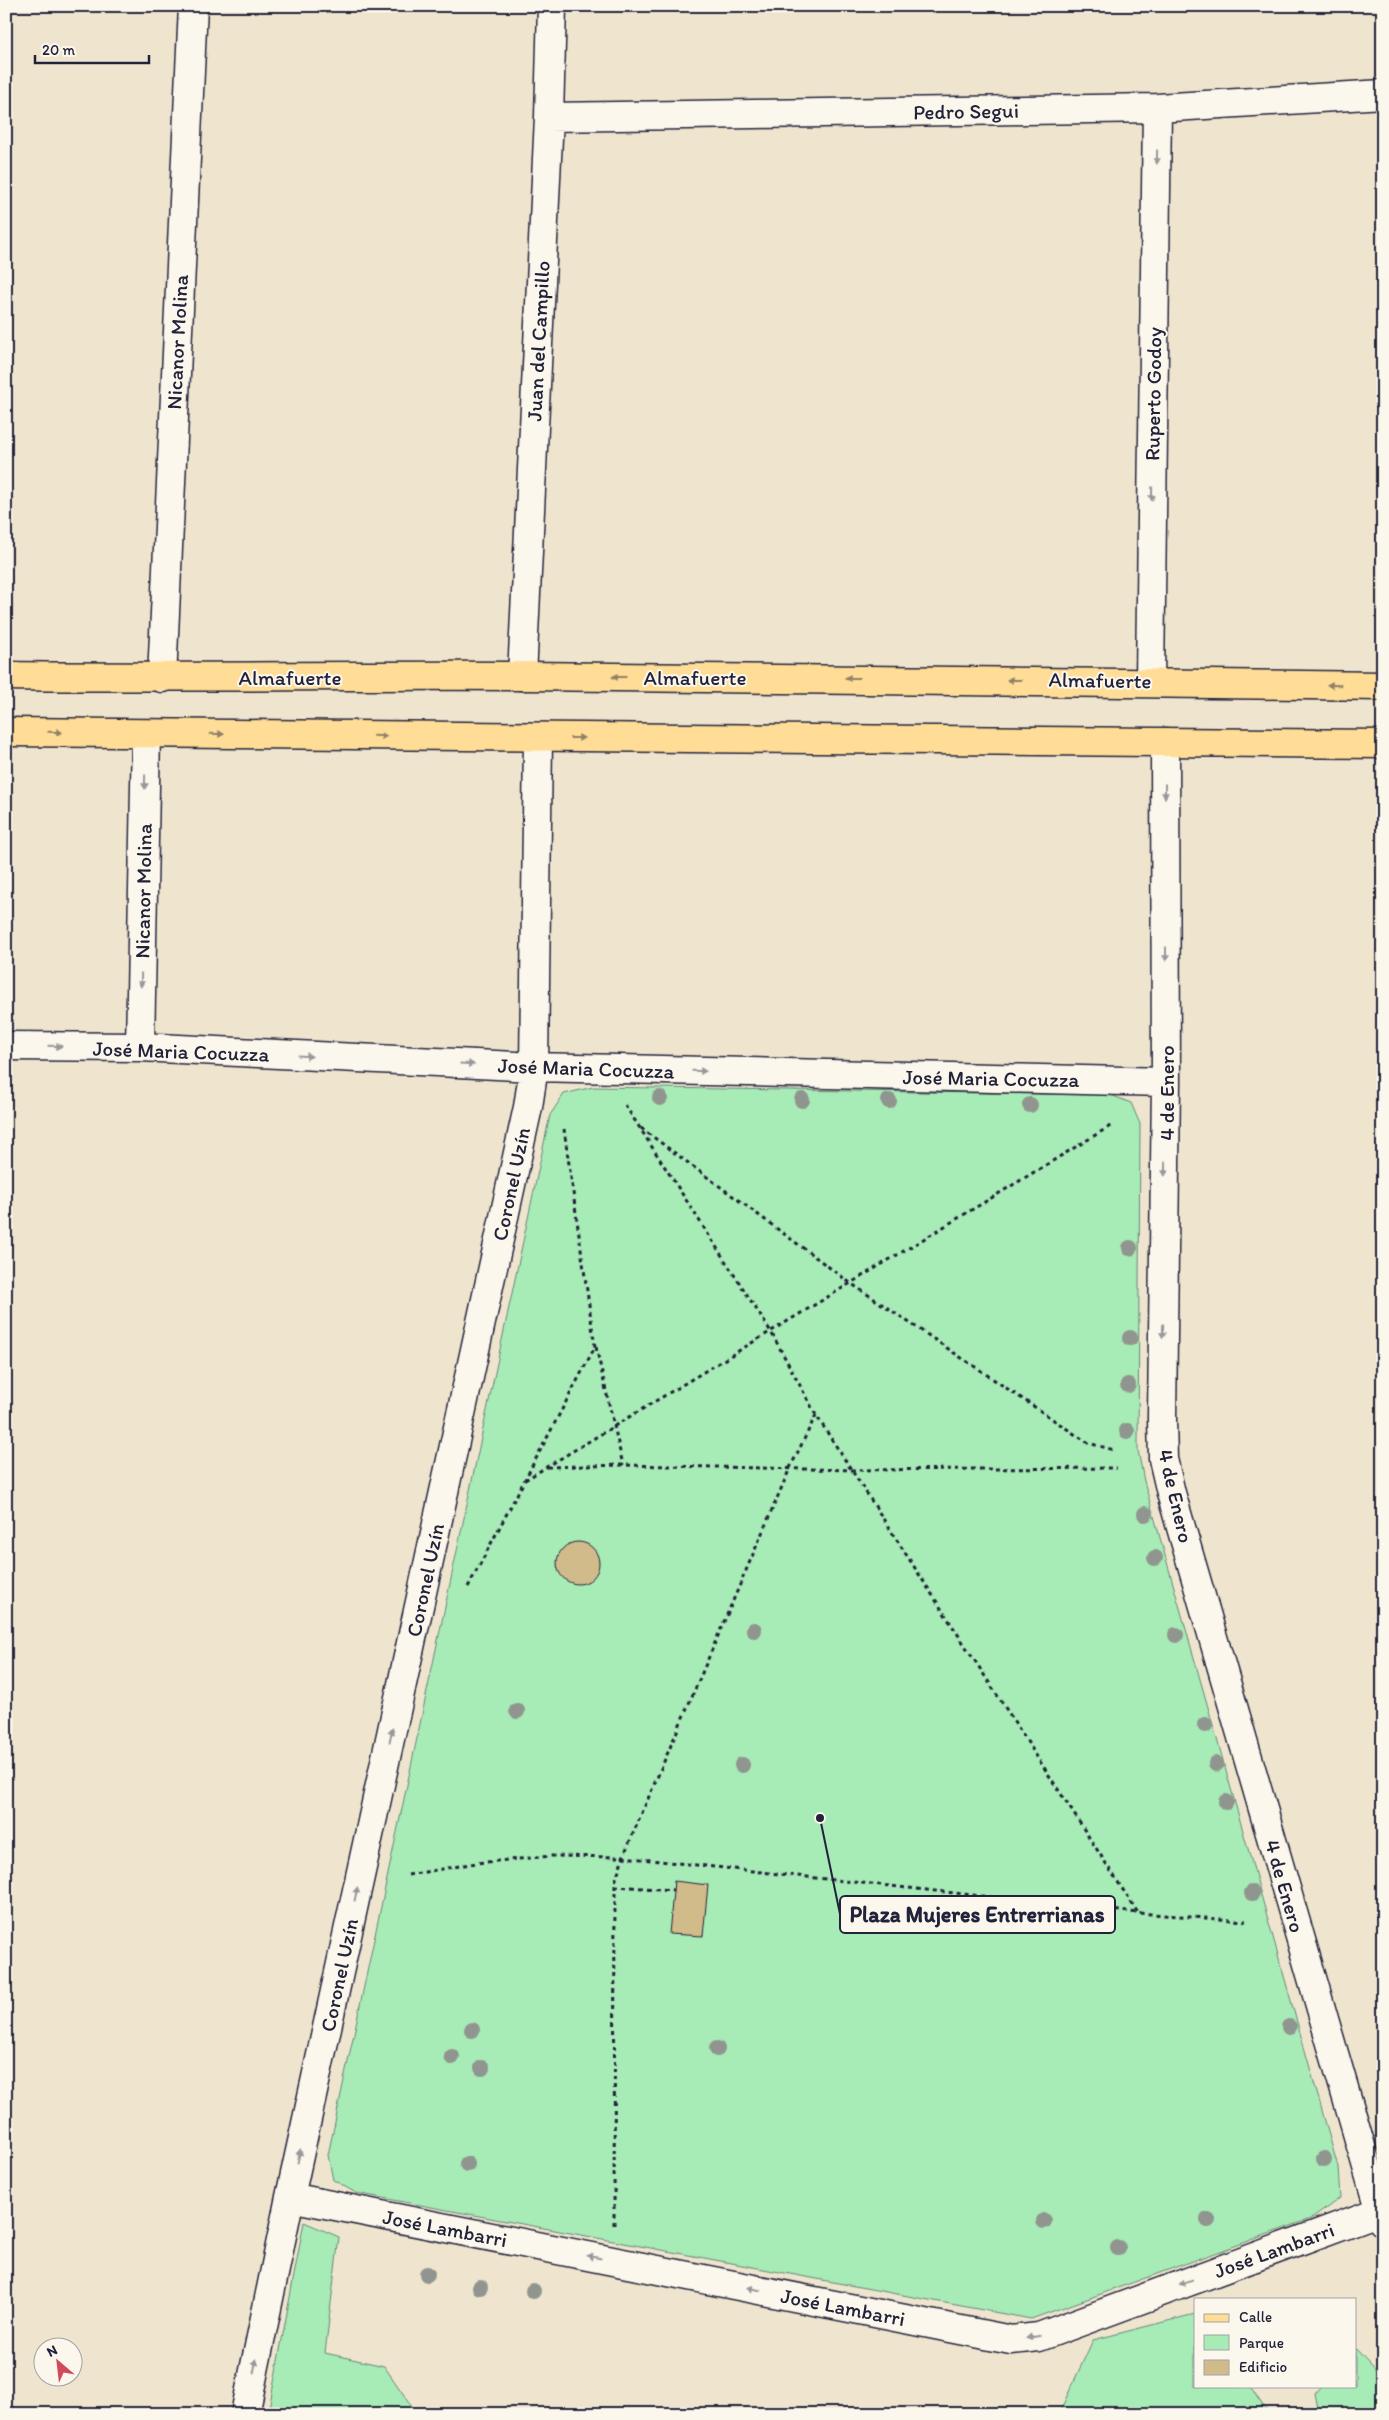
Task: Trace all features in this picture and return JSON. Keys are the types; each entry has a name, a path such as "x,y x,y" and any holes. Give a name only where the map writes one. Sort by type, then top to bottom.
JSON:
{"main road":[{"name":"Almafuerte","path":"6,676 162,678 522,676 1150,681 1383,686"},
{"path":"6,732 1383,744"}],"street":[{"name":"Nicanor Molina","path":"162,678 193,6"},
{"name":"Juan del Campillo","path":"522,676 549,117 552,6"},
{"name":"Pedro Segui","path":"549,117 1157,108 1383,94"},
{"name":"Ruperto Godoy","path":"1150,681 1157,108"},
{"name":"Nicanor Molina","path":"140,1047 146,734"},
{"name":"Coronel Uzín","path":"245,2414 290,2197 528,1106 534,1067 538,738"},
{"name":"4 de Enero","path":"1165,742 1166,1082 1162,1419 1164,1459 1171,1493 1381,2217"},
{"name":"José Maria Cocuzza","path":"6,1046 140,1047 534,1067 1166,1082"},
{"name":"José Lambarri","path":"290,2197 1012,2340 1039,2336 1381,2217"}],"path":[{"path":"625,1105 770,1332 816,1415 1138,1913"},
{"path":"525,1480 849,1282 1112,1125"},
{"path":"638,1126 849,1282 1088,1443 1114,1450"},
{"path":"564,1129 596,1346 623,1466"},
{"path":"468,1586 596,1346"},
{"path":"614,2225 615,1886 623,1857 790,1468 816,1415"},
{"path":"546,1467 623,1466 852,1470 1117,1468"},
{"path":"408,1875 476,1862 551,1856 623,1857 1138,1913 1246,1922"},
{"path":"615,1886 673,1890"}],"green space":[{"path":"593,1087 1111,1095 1131,1103 1140,1124 1138,1450 1144,1481 1338,2167 1340,2198 1313,2218 1031,2319 356,2193 333,2180 328,2155 550,1115 564,1094"},
{"path":"304,2222 339,2237 325,2353 384,2366 417,2414 268,2414"},
{"path":"1194,2314 1194,2388 1250,2388 1269,2414 1056,2414 1061,2409 1093,2340"},
{"path":"1356,2349 1381,2376 1383,2414 1319,2414 1315,2393 1319,2388 1356,2388"}],"building":[{"path":"582,1542 590,1545 596,1551 599,1563 596,1575 590,1581 574,1584 566,1581 560,1575 557,1559 560,1551 566,1545"},
{"path":"674,1881 708,1885 703,1936 669,1934"}],"place":[{"name":"Plaza Mujeres Entrerrianas","path":"820,1818"}]}
